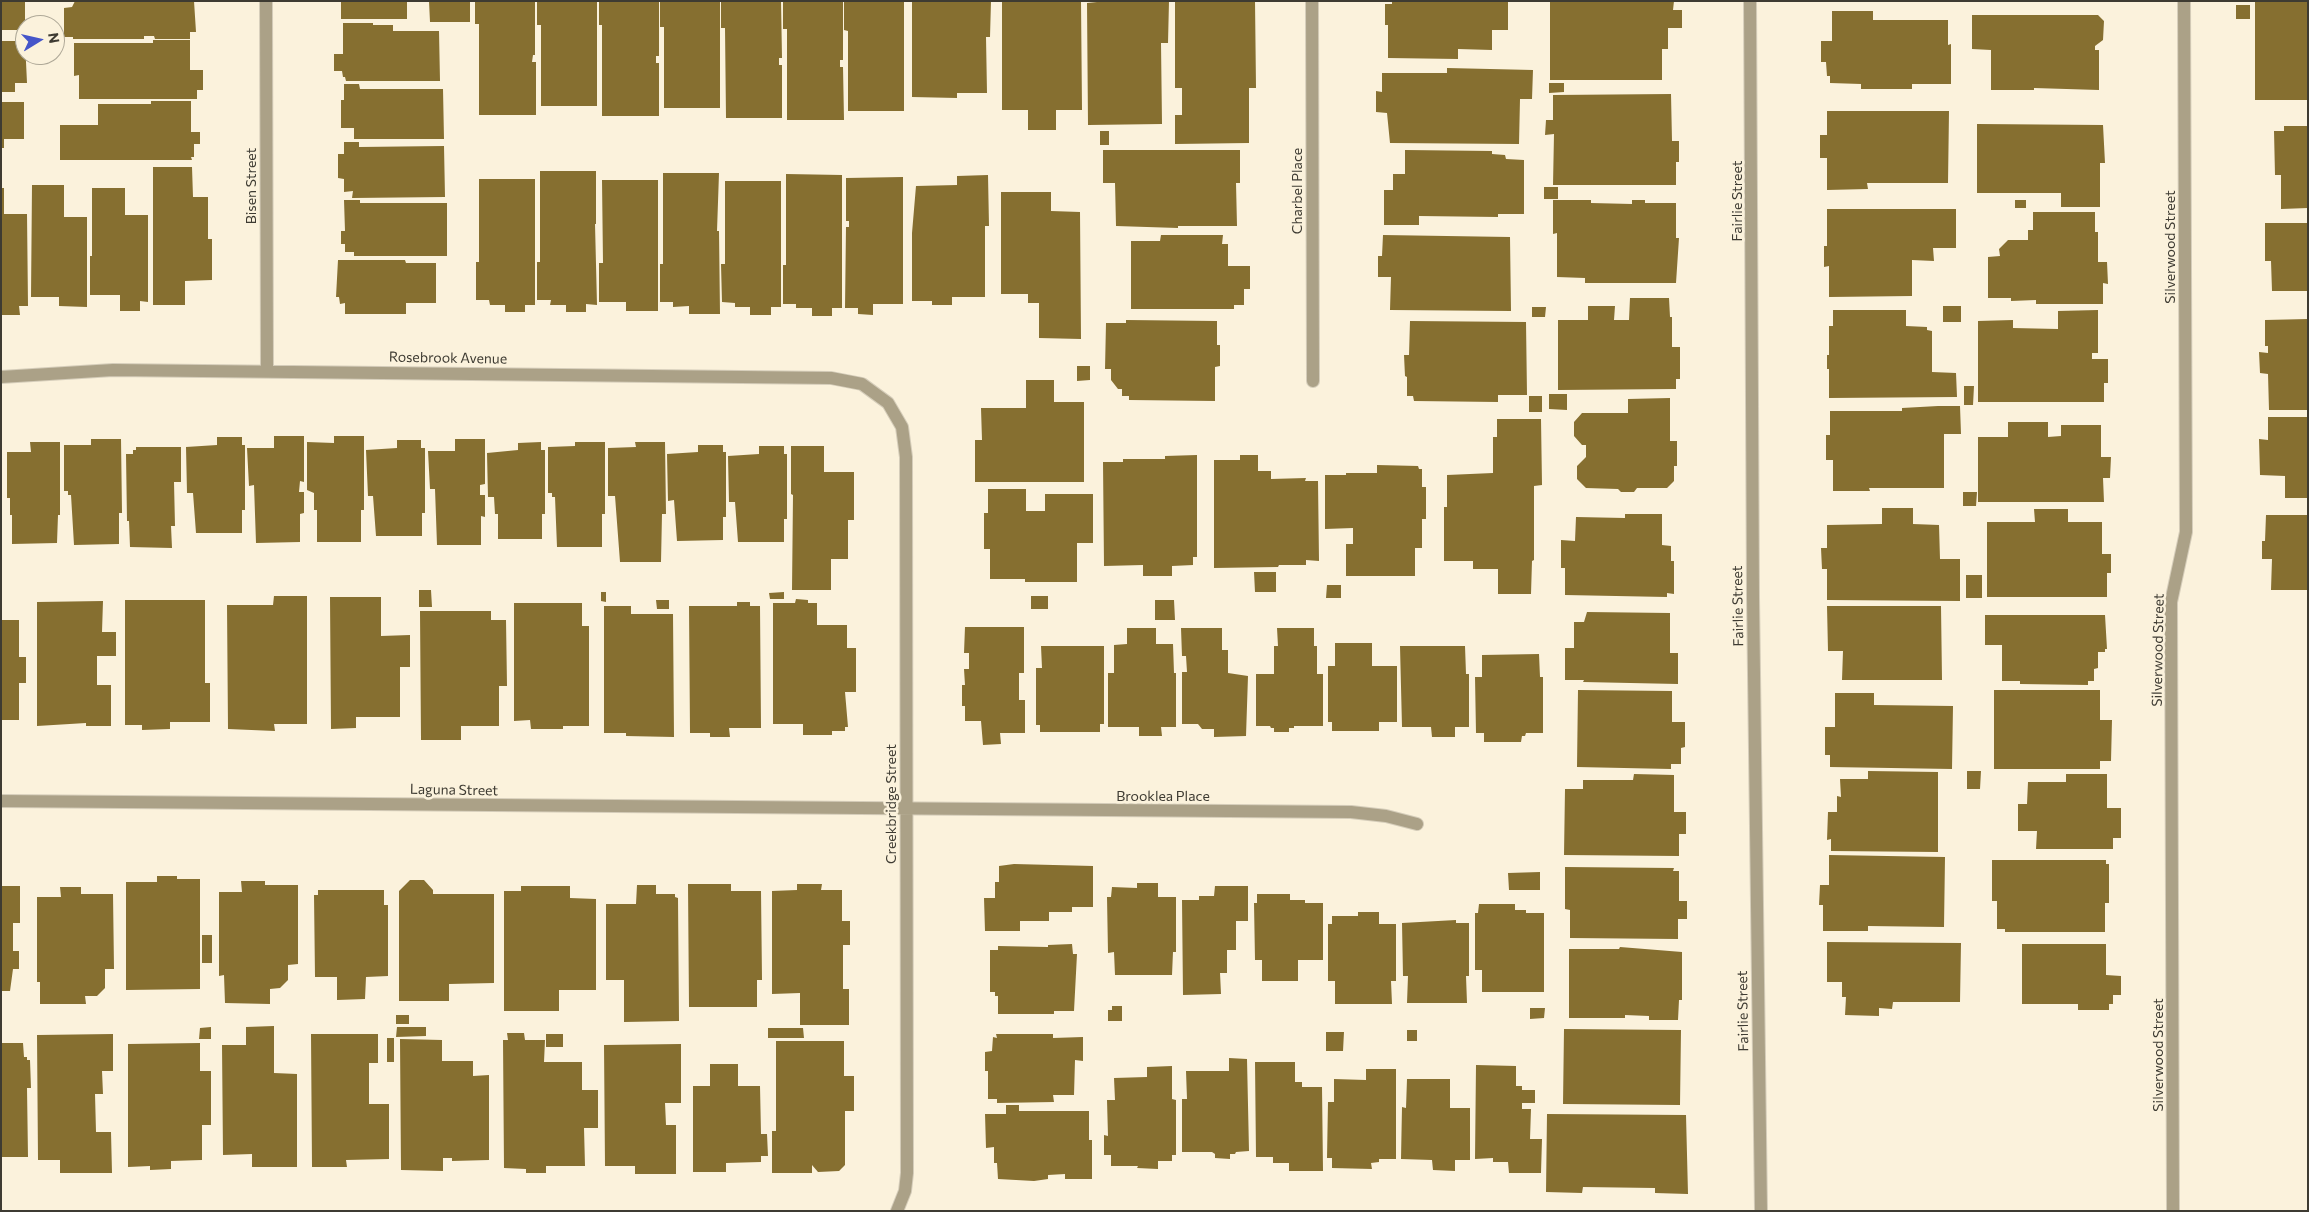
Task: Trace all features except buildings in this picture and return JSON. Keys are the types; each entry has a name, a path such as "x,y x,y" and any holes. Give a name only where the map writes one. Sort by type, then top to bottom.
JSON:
{"street":[{"name":"Bisen Street","path":"266,1 266,371"},
{"name":"Charbel Place","path":"1312,1 1313,381"},
{"name":"Fairlie Street","path":"1750,1 1753,596 1761,1211"},
{"name":"Silverwood Street","path":"2173,1211 2171,602 2186,532 2184,1"},
{"name":"Rosebrook Avenue","path":"1,377 114,370 831,378 862,384 888,403"},
{"name":"Creekbridge Street","path":"888,403 902,427 906,457 907,1173 900,1210"},
{"name":"Laguna Street","path":"1,801 906,810"},
{"name":"Brooklea Place","path":"906,810 1351,812 1386,816 1417,824"}]}
